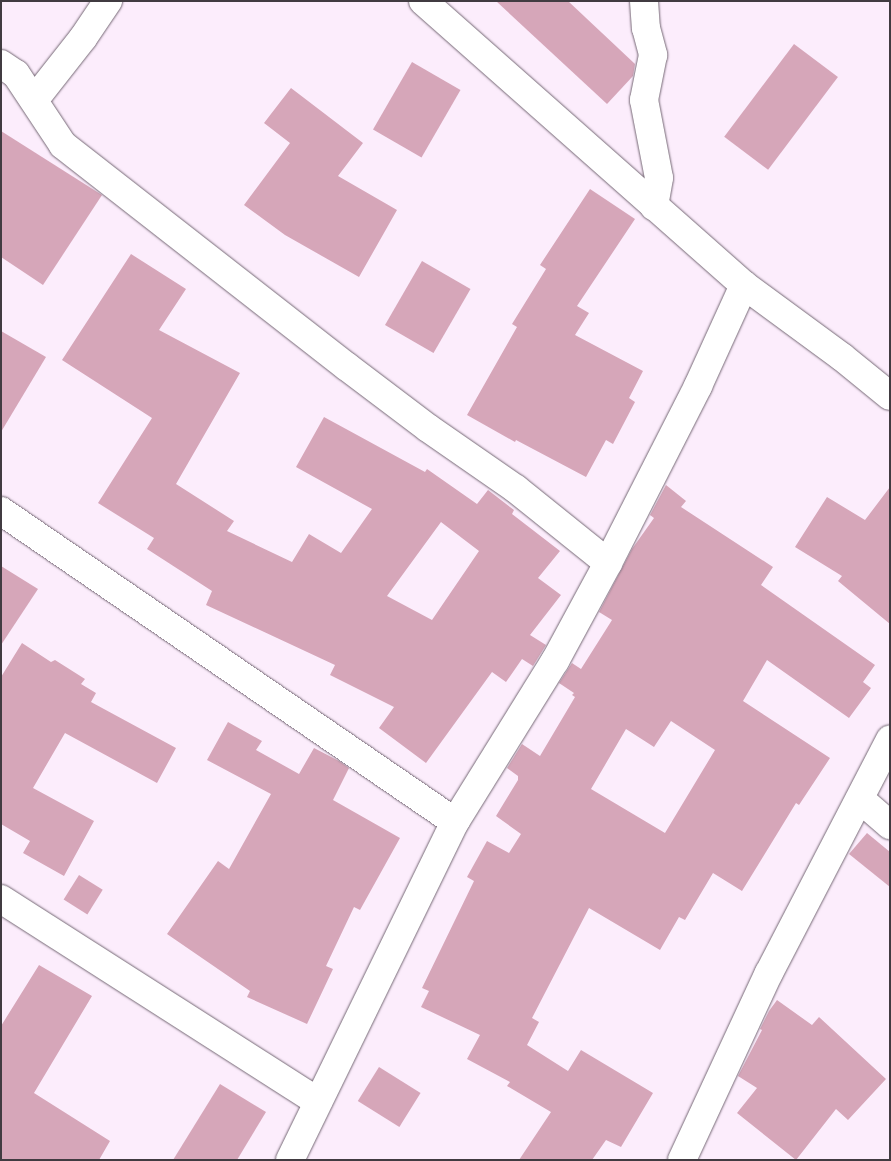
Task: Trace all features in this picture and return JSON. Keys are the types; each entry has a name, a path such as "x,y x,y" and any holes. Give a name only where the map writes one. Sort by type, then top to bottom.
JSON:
{"street":[{"path":"35,99 83,38 108,1"},
{"path":"423,1 744,285 842,357 890,396"},
{"path":"644,1 646,28 653,55 644,100 658,178 654,207"},
{"path":"1,64 16,74 35,99 63,145 346,366 428,428 516,489 608,563"},
{"path":"290,1160 455,822 555,661 608,563 698,386 744,285"},
{"path":"1,511 455,822"},
{"path":"682,1160 769,973 890,740"},
{"path":"860,799 890,826"},
{"path":"1,899 318,1102"}],"building":[{"path":"496,1 568,1 635,64 633,76 607,104"},
{"path":"794,44 838,77 768,170 724,137"},
{"path":"412,62 460,90 421,158 373,130"},
{"path":"291,88 363,143 338,176 397,210 359,277 285,235 244,205 290,143 264,123"},
{"path":"1,131 102,195 43,285 1,257"},
{"path":"590,189 635,219 577,306 589,313 575,335 643,371 629,398 635,402 613,444 606,440 586,477 516,440 515,442 467,415 517,327 512,324 546,269 540,265"},
{"path":"131,254 186,289 159,330 240,373 176,484 234,521 227,531 292,562 309,534 341,553 372,509 296,467 324,417 425,472 427,469 477,504 488,490 514,510 512,514 560,551 538,578 561,595 530,635 546,645 533,666 522,659 506,682 492,672 426,763 379,728 394,707 330,675 335,665 206,605 212,591 147,549 154,538 98,503 152,418 62,360","holes":["441,522 479,551 432,620 387,596"]},
{"path":"422,261 470,289 433,353 385,325"},
{"path":"1,331 46,357 1,432"},
{"path":"666,485 686,501 681,507 773,567 761,585 875,665 863,682 871,688 849,718 767,660 743,701 830,758 799,805 796,803 742,891 713,873 685,920 679,917 660,950 589,908 532,1018 539,1022 527,1045 568,1071 581,1050 653,1093 621,1147 606,1140 592,1160 519,1160 551,1112 507,1086 510,1082 467,1059 480,1035 421,1007 429,991 422,988 474,881 467,877 487,841 509,853 521,834 496,816 518,780 518,776 507,768 522,744 540,756 575,697 572,695 574,693 559,683 572,663 581,669 612,620 599,612 632,549 654,518 650,515","holes":["671,721 715,750 665,833 591,789 626,729 654,747"]},
{"path":"890,487 890,624 838,581 842,576 795,547 827,497 865,520"},
{"path":"1,566 38,589 1,645"},
{"path":"22,643 51,662 55,660 85,679 81,684 96,693 91,702 176,748 157,783 65,733 33,788 94,821 64,876 23,853 30,841 1,824 1,677"},
{"path":"228,722 262,741 256,750 299,774 314,748 339,761 349,768 333,800 400,838 360,910 354,907 326,966 333,969 307,1024 247,997 250,991 167,934 218,861 229,869 271,794 207,760"},
{"path":"867,833 890,852 890,887 849,854"},
{"path":"79,875 103,890 87,914 64,900"},
{"path":"39,965 92,996 34,1093 110,1141 99,1160 1,1160 1,1026"},
{"path":"777,1000 812,1025 819,1017 886,1079 848,1120 836,1109 796,1160 737,1113 757,1088 738,1076 762,1030 760,1029 769,1011"},
{"path":"379,1067 421,1093 399,1127 358,1101"},
{"path":"220,1084 266,1112 237,1160 173,1160"}]}
